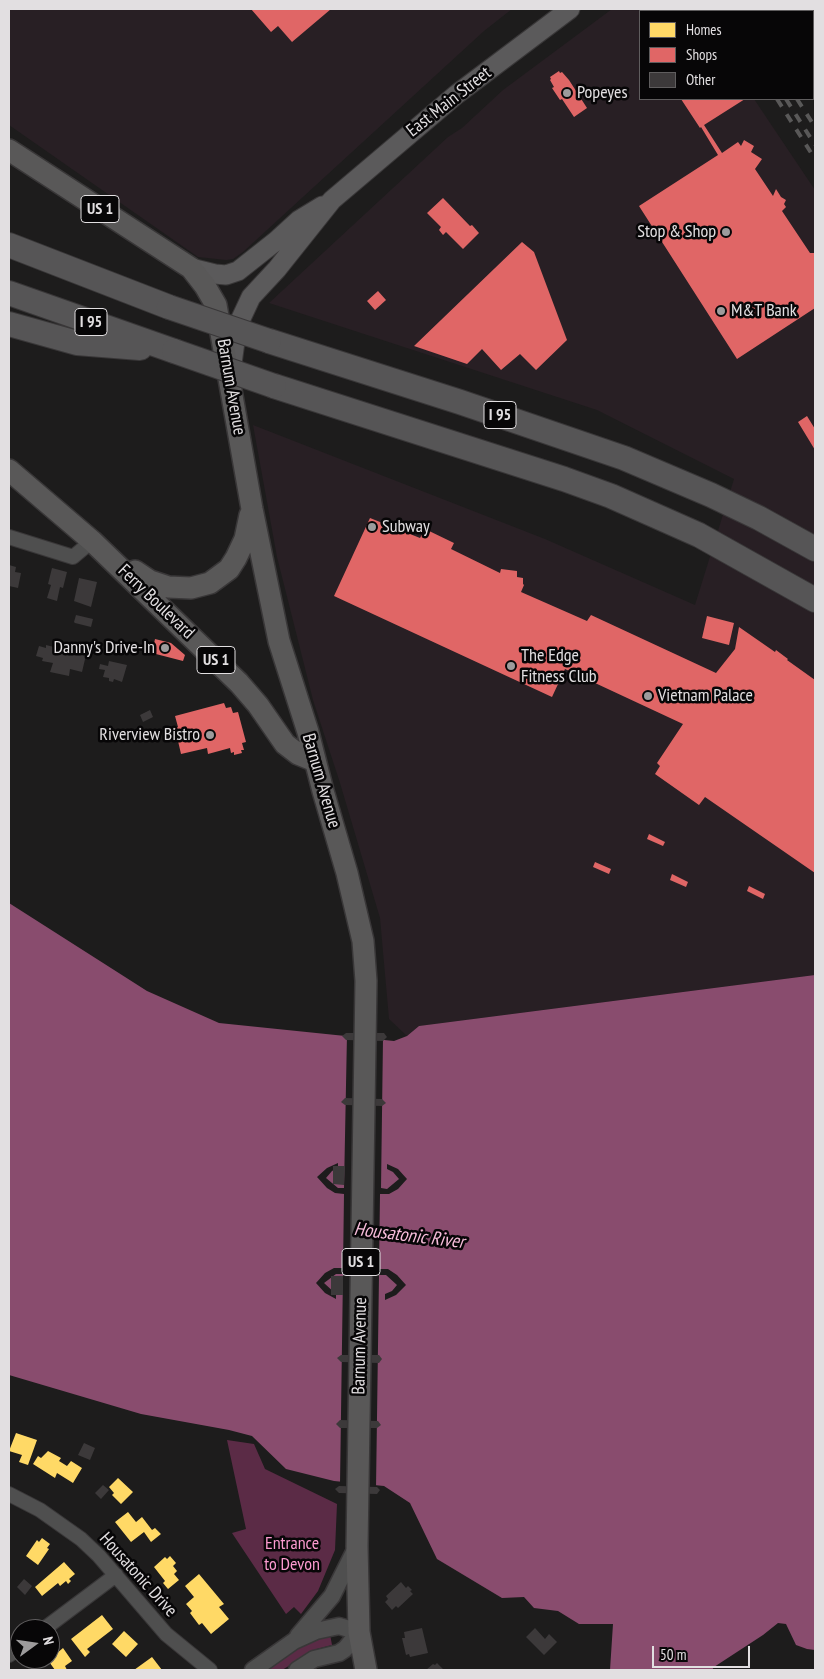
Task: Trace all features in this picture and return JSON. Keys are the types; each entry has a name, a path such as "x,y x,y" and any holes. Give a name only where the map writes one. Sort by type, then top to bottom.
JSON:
{"highway":[{"path":"9,235 50,262"},
{"name":"I 95","path":"9,245 169,307 577,440 648,467 726,502 815,549"},
{"name":"I 95","path":"9,293 274,386 595,490 651,512 708,539 815,600"},
{"path":"9,324 77,343 174,352"}],"main road":[{"name":"East Main Street","path":"191,268 226,275 238,271 299,220 332,200 456,94 570,9"},
{"name":"Barnum Avenue","path":"9,150 191,268 205,286 216,305 252,509 279,641 347,873 360,924 365,960 357,1536"},
{"name":"East Main Street","path":"230,380 237,327 251,297 332,200"},
{"name":"Ferry Boulevard","path":"9,470 92,541 239,682 258,704 285,744 298,754 315,761"},
{"path":"112,560 150,581 168,587 184,589 205,585 223,574 236,558 245,539 252,509"},
{"name":"US 1","path":"357,1536 359,1632 366,1670"}],"street":[{"path":"9,537 73,556 92,541"},
{"name":"Housatonic Drive","path":"9,1494 40,1510 81,1539 99,1556 166,1634 210,1670"},
{"path":"294,1641 332,1596 357,1536"},
{"path":"57,1619 116,1575"},
{"path":"253,1670 294,1641 316,1631 332,1627 345,1627 359,1632 344,1650 314,1659 297,1670"}],"shaded area":[{"path":"9,9 512,9 484,31 243,252 233,259 226,260 198,257 9,125"},
{"path":"612,9 694,9 639,10 639,100 755,100 815,190 815,975 419,1026 407,1036 389,1019 380,918 313,700 277,557 253,425 545,539 695,605 734,479 597,410 269,303 448,137 462,128 503,90"}],"green space":[{"name":"Entrance to Devon","path":"227,1440 254,1444 265,1469 337,1504 335,1550 318,1591 301,1614 294,1607 286,1614 232,1533 246,1529"},
{"path":"330,1634 332,1645 317,1649 282,1670 265,1670 290,1651"}],"water":[{"name":"Housatonic River","path":"9,903 147,991 219,1023 394,1041 407,1036 419,1026 815,975 815,1650 796,1645 786,1624 778,1623 712,1670 610,1670 613,1624 579,1624 558,1611 534,1608 524,1597 502,1598 437,1559 410,1503 384,1486 334,1481 286,1469 252,1436 141,1414 9,1375"}],"pier":[{"path":"347,1034 383,1038 381,1188 387,1189 399,1179 393,1172 387,1169 387,1164 398,1169 407,1179 398,1189 389,1194 380,1194 379,1269 388,1269 406,1285 396,1295 385,1300 385,1294 392,1291 397,1285 386,1275 379,1275 376,1488 340,1484 343,1274 336,1274 324,1283 336,1294 336,1299 325,1293 316,1283 325,1273 334,1268 343,1268 344,1194 335,1193 327,1188 317,1177 327,1168 338,1163 338,1168 332,1171 326,1178 338,1188 344,1188"}],"building: Homes":[{"path":"16,1433 37,1440 28,1465 19,1462 22,1455 9,1451"},
{"path":"48,1451 61,1458 59,1461 67,1466 71,1461 82,1468 73,1483 57,1473 55,1478 33,1464 38,1456 41,1458"},
{"path":"118,1478 133,1492 121,1504 112,1495 114,1493 109,1487"},
{"path":"128,1512 136,1522 142,1517 152,1530 155,1528 161,1534 151,1542 144,1532 131,1542 115,1522"},
{"path":"42,1538 50,1544 47,1548 49,1549 38,1565 26,1556 37,1540 39,1542"},
{"path":"170,1556 176,1563 173,1566 177,1571 174,1574 179,1580 168,1589 163,1583 165,1581 154,1567 165,1557 167,1559"},
{"path":"64,1562 75,1574 69,1579 71,1581 68,1584 66,1581 60,1586 58,1583 42,1596 35,1587"},
{"path":"199,1574 224,1604 219,1607 229,1619 211,1634 202,1623 199,1625 186,1604 194,1597 185,1586"},
{"path":"102,1615 113,1629 87,1649 90,1652 85,1657 71,1639"},
{"path":"124,1631 138,1644 126,1657 112,1644"},
{"path":"63,1648 72,1661 65,1666 67,1670 54,1669 60,1669 60,1651"},
{"path":"152,1657 162,1670 134,1670"}],"building: Shops":[{"path":"251,9 331,9 292,42 278,26 271,32"},
{"name":"Popeyes","path":"559,71 569,80 587,108 574,117 552,88 554,87 550,77"},
{"name":"Stop & Shop","path":"682,100 743,100 704,125 722,153 738,142 741,146 744,140 754,146 751,152 762,159 755,169 773,196 776,189 781,197 786,200 784,204 786,207 782,211 810,253 815,253 815,308 737,359 639,206 718,155"},
{"path":"443,198 479,233 463,249 446,232 443,235 439,230 441,227 427,213"},
{"path":"522,242 534,252 567,340 536,370 520,354 501,370 482,349 467,364 414,346"},
{"path":"378,291 386,300 375,310 367,301"},
{"path":"807,416 815,429 815,450 798,422"},
{"path":"370,518 420,538 425,529 454,543 451,549 500,573 501,569 517,571 517,577 523,578 524,585 521,592 587,621 591,615 716,673 735,649 739,627 775,652 776,650 815,680 815,873 705,797 699,805 655,774 660,766 657,763 683,724 565,669 552,697 334,596"},
{"path":"707,616 734,623 729,645 702,638"},
{"name":"Danny's Drive-In","path":"155,639 171,643 185,655 183,661 152,653"},
{"name":"Riverview Bistro","path":"224,703 226,708 231,707 233,713 238,712 246,742 242,743 244,750 241,750 242,753 234,755 234,752 231,753 230,748 208,754 207,748 181,754 175,728 178,727 175,716"},
{"path":"649,834 665,842 663,846 647,839"},
{"path":"595,862 611,869 609,874 593,867"},
{"path":"672,874 688,882 686,887 670,880"},
{"path":"749,886 765,894 763,899 747,891"}],"building: Other":[{"path":"9,565 16,567 15,572 21,573 18,588 9,586"},
{"path":"52,568 67,572 63,588 60,587 57,601 47,598 51,585 48,584"},
{"path":"79,578 97,582 91,607 74,601"},
{"path":"76,615 93,619 91,627 75,623"},
{"path":"46,645 86,655 82,672 70,669 69,676 50,672 53,663 42,661 43,658 36,656 39,646 46,648"},
{"path":"109,661 127,665 122,682 114,679 113,682 109,681 109,678 103,677 105,670 99,669 100,664 108,666"},
{"path":"150,710 153,717 143,722 140,715"},
{"path":"346,1033 384,1033 387,1037 383,1041 346,1040 342,1036"},
{"path":"345,1098 382,1099 386,1103 382,1106 345,1105 341,1102"},
{"path":"333,1166 345,1166 344,1185 333,1184"},
{"path":"331,1276 343,1276 343,1295 331,1295"},
{"path":"341,1355 379,1355 382,1359 379,1363 341,1362 337,1358"},
{"path":"340,1420 378,1421 381,1425 377,1428 340,1428 336,1424"},
{"path":"84,1443 95,1448 90,1460 78,1455"},
{"path":"103,1485 109,1490 101,1499 95,1493"},
{"path":"339,1486 377,1487 380,1490 377,1494 339,1493 335,1489"},
{"path":"24,1579 32,1586 25,1595 17,1587"},
{"path":"401,1582 406,1588 408,1586 412,1590 410,1591 413,1594 398,1608 396,1606 392,1610 385,1602 388,1599 386,1596"},
{"path":"422,1628 428,1653 410,1657 409,1654 406,1655 402,1638 405,1638 404,1632"},
{"path":"535,1628 545,1639 549,1634 557,1642 544,1655 526,1637"},
{"path":"437,1663 444,1670 426,1670 433,1664"}],"railway":[{"path":"778,100 815,159"},
{"path":"787,100 815,145"},
{"path":"798,100 815,127"}],"place":[{"name":"Popeyes","path":"567,93"},
{"name":"Stop & Shop","path":"726,232"},
{"name":"M&T Bank","path":"721,311"},
{"name":"Subway","path":"372,527"},
{"name":"Danny's Drive-In","path":"165,648"},
{"name":"The Edge Fitness Club","path":"511,666"},
{"name":"Vietnam Palace","path":"648,696"},
{"name":"Riverview Bistro","path":"210,735"}]}
